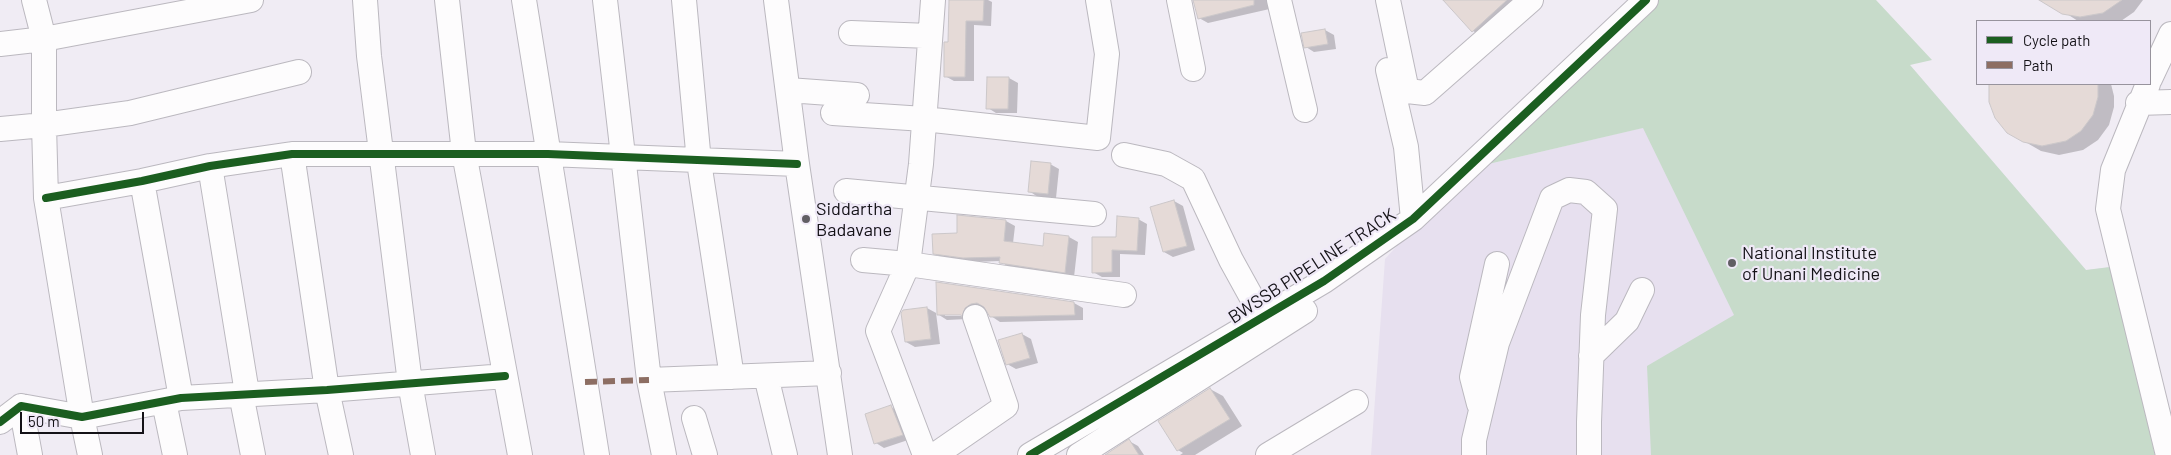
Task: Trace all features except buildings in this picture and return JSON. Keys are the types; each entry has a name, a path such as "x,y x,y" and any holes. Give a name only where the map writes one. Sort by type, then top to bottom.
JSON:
{"street":[{"path":"34,0 44,39 46,198 90,455"},
{"path":"0,44 44,39 251,0"},
{"path":"365,0 369,56 410,383 423,455"},
{"path":"447,0 464,153 520,455"},
{"path":"524,0 598,455"},
{"path":"605,0 649,380 664,455"},
{"path":"684,0 699,162 732,377"},
{"path":"776,0 797,164 840,455"},
{"path":"925,455 878,331 908,264 917,198 933,0"},
{"path":"833,113 924,119 1098,138 1107,54 1098,0"},
{"path":"1179,0 1193,69"},
{"path":"1279,0 1305,110"},
{"path":"1372,0 1406,147 1412,219"},
{"path":"1388,0 1408,91 1425,94 1531,0"},
{"name":"BWSSB PIPELINE TRACK","path":"1030,455 1263,318 1340,270 1412,219 1646,0"},
{"path":"851,33 930,36"},
{"path":"2151,77 2171,34"},
{"path":"0,129 130,113 299,72"},
{"path":"788,90 857,95"},
{"path":"2168,455 2108,209 2113,170 2143,94 2171,102"},
{"path":"292,154 327,390 341,455"},
{"path":"46,198 210,166 292,154 548,154 699,162 797,164"},
{"path":"1124,155 1166,164 1193,179 1231,260 1263,318"},
{"path":"210,166 253,455"},
{"path":"142,180 172,400 175,455"},
{"path":"1474,455 1474,440 1497,343 1552,198 1569,190 1586,192 1604,209 1593,315 1589,455"},
{"path":"846,191 1094,214"},
{"path":"863,260 908,264 1124,295"},
{"path":"1481,410 1472,377 1496,264"},
{"path":"1591,356 1627,321 1642,290"},
{"path":"1083,454 1330,295"},
{"path":"935,455 1006,406 975,317"},
{"path":"649,380 829,373"},
{"path":"0,422 21,406 82,417 172,400 505,376"},
{"path":"766,376 785,455"},
{"path":"1268,455 1356,402"},
{"path":"21,406 30,455"},
{"path":"694,418 705,455"}],"shaded area":[{"name":"National Institute of Unani Medicine","path":"1910,65 2086,270 2110,267 2155,455 1371,455 1385,259 1467,169"}],"green space":[{"name":"National Institute of Unani Medicine","path":"1643,0 1876,0 1932,60 1910,65 2086,270 2110,267 2155,455 1651,455 1647,366 1734,315 1643,128 1467,169"}],"marked path":[{"path":"585,382 649,380"}],"cycle path":[{"path":"1030,455 1324,281 1413,219 1646,0"},
{"path":"46,198 142,181 210,166 292,154 548,154 797,164"},
{"path":"0,422 21,406 82,417 181,398 327,390 505,376"}],"place":[{"name":"Siddartha Badavane","path":"806,219"},
{"name":"National Institute of Unani Medicine","path":"1732,263"}]}
